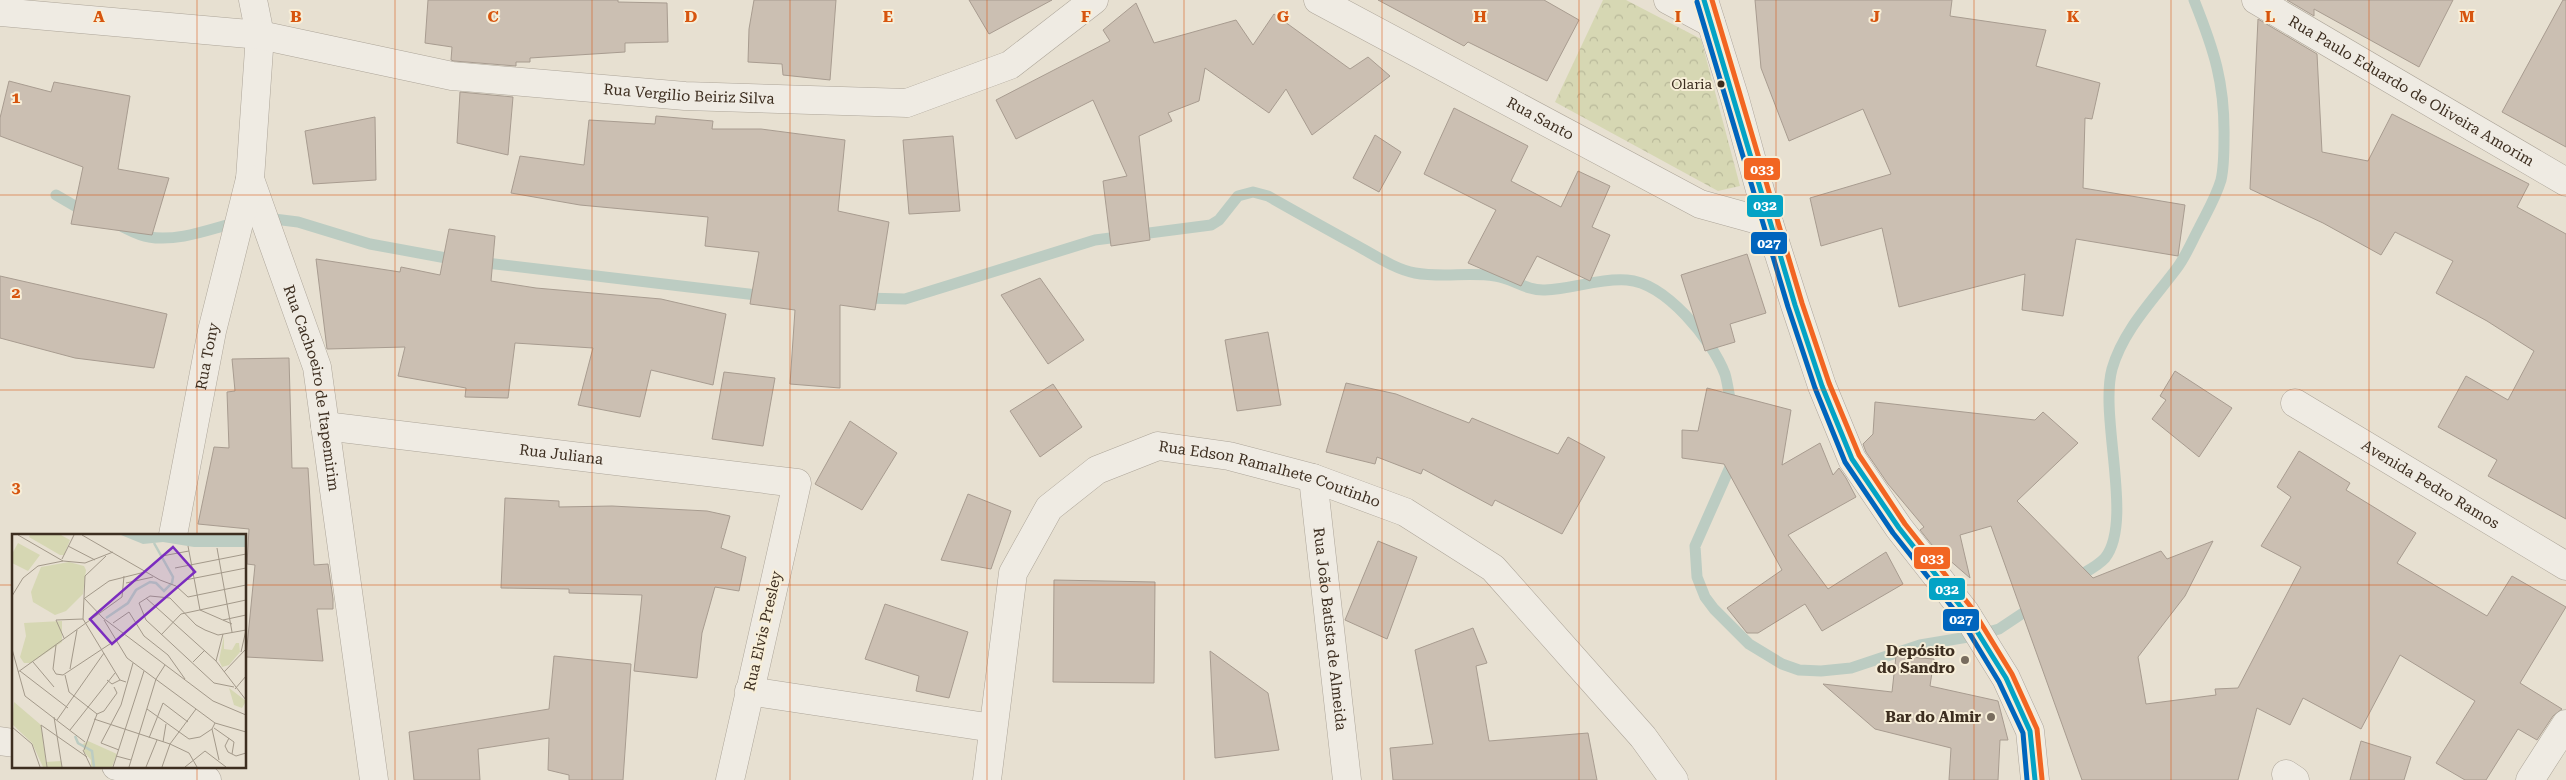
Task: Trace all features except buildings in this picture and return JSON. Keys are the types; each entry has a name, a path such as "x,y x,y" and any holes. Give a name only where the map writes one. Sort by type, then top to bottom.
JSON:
{"street":[{"name":"Rua Cachoeiro de Itapemirim","path":"253,0 260,35 250,179 317,367 374,780"},
{"name":"Rua Vergilio Beiriz Silva","path":"0,12 260,35 452,76 686,96 907,103 1010,64 1094,0"},
{"name":"Rua Santo","path":"1318,0 1700,204 1769,223"},
{"path":"1668,0 1707,12 1735,98 1769,223 1822,386 1852,458 1899,528 1965,612 2006,678 2030,732 2035,780"},
{"name":"Rua Paulo Eduardo de Oliveira Amorim","path":"2256,0 2566,182"},
{"name":"Rua Tony","path":"173,534 212,331 250,179"},
{"name":"Avenida Pedro Ramos","path":"2295,403 2566,566"},
{"name":"Rua Juliana","path":"325,426 797,483"},
{"name":"Rua Edson Ramalhete Coutinho","path":"987,780 1013,573 1049,508 1097,470 1158,446 1229,456 1313,478 1405,512 1493,568 1643,737 1674,780"},
{"name":"Rua João Batista de Almeida","path":"1313,478 1347,780"},
{"name":"Rua Elvis Presley","path":"730,780 797,483"},
{"path":"749,691 993,728"},
{"path":"2530,780 2566,724"},
{"path":"126,770 207,780"}],"green space":[{"path":"1603,0 1626,0 1701,39 1740,186 1718,191 1555,102"}],"waterway":[{"path":"2074,579 2102,561 2113,542 2117,495 2109,389 2112,369 2117,355 2131,328 2183,259 2217,192 2221,180 2224,138 2223,100 2213,51 2194,0"},
{"path":"863,298 905,299 1095,240 1211,225 1219,220 1238,196 1253,192 1268,196 1384,261 1415,273 1495,276 1538,290 1617,280 1627,280 1642,284 1657,291 1672,302 1686,315 1710,345 1725,374 1732,407"},
{"path":"56,195 87,213"},
{"path":"266,218 298,222 370,244 457,260"},
{"path":"123,227 146,236 171,238 238,222"},
{"path":"478,262 765,296"},
{"path":"1733,458 1695,546 1697,577 1705,597 1714,609 1749,644 1782,664 1799,670 1821,671 1851,668 1920,645 1974,636 1999,629 2035,605"}],"transit line":[{"name":"032","path":"1704,0 1795,305 1822,386 1852,459 1899,528 1965,612 2006,678 2030,731 2035,780"},
{"name":"033","path":"1712,0 1802,303 1829,383 1859,455 1905,524 1971,607 2012,674 2037,729 2042,779"},
{"name":"027","path":"1697,2 1788,307 1815,388 1845,462 1893,533 1959,616 1999,682 2023,733 2027,780"}],"place":[{"name":"Olaria","path":"1721,84"},
{"name":"Depósito do Sandro","path":"1965,660"},
{"name":"Bar do Almir","path":"1991,717"}]}
